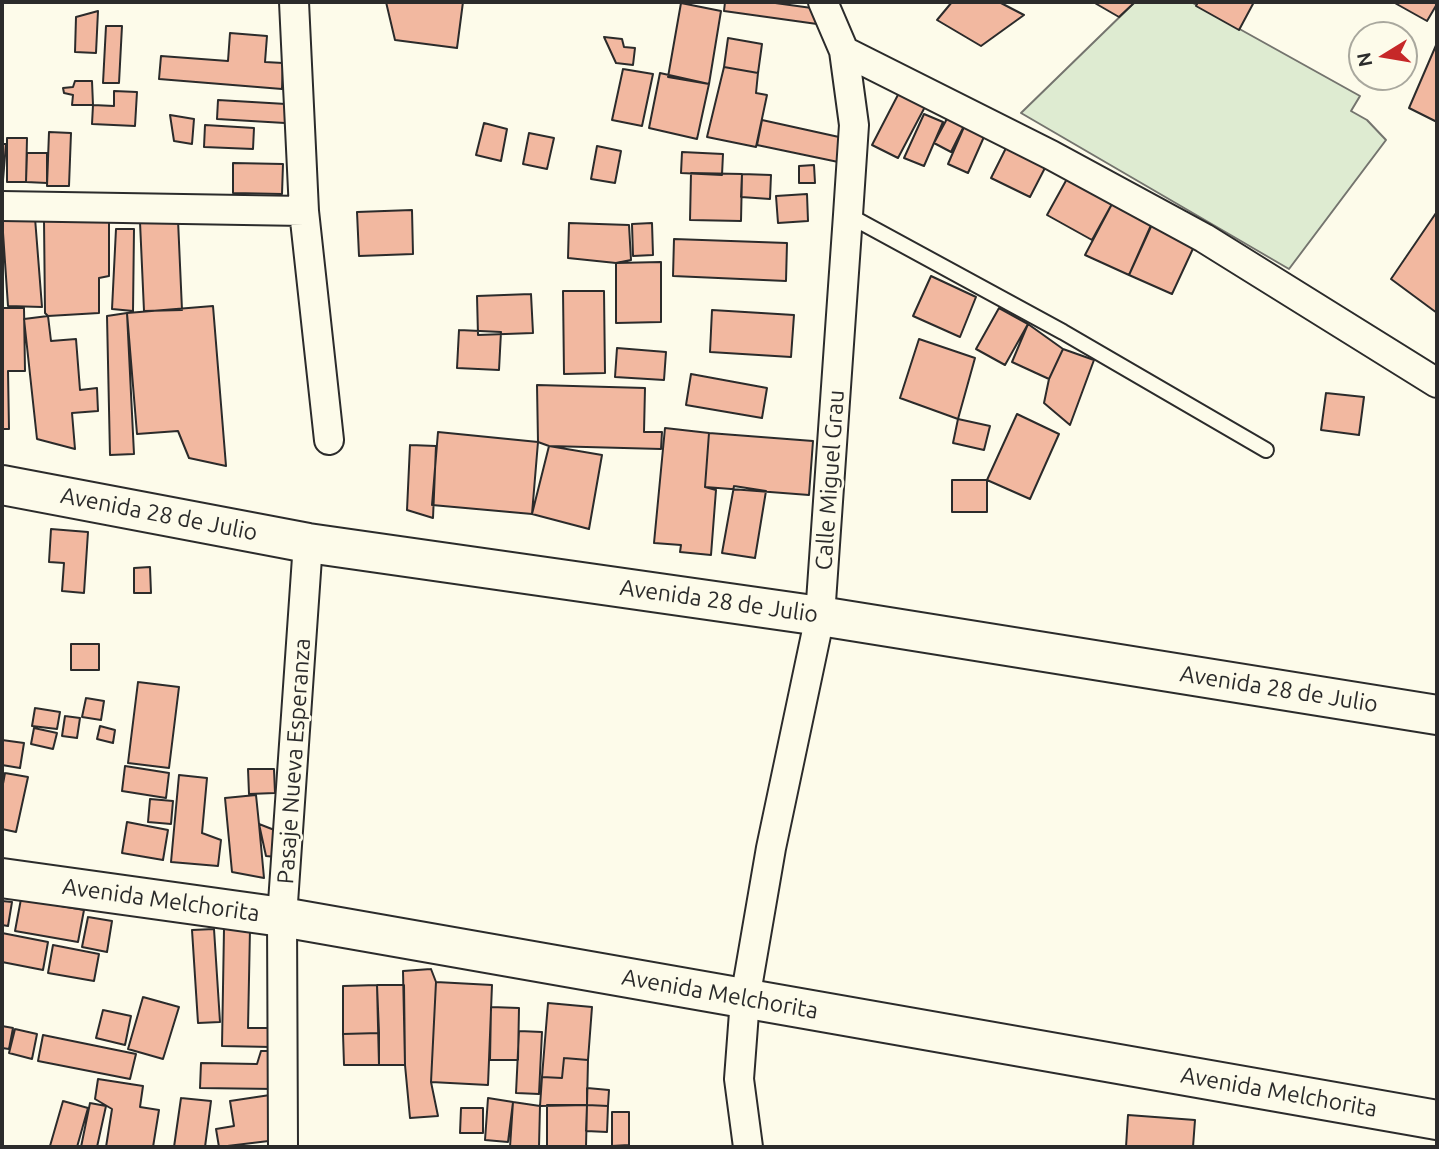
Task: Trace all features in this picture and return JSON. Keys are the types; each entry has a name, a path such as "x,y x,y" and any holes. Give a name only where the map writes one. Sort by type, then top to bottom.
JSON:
{"main road":[{"name":"Avenida 28 de Julio","path":"2,485 308,543 820,616 1437,715"},
{"name":"Avenida Melchorita","path":"2,878 282,917 1437,1120"}],"street":[{"path":"294,2 304,211 329,440"},
{"name":"Calle Miguel Grau","path":"748,1147 739,1079 744,999 771,848 820,616 854,125 845,51 823,2"},
{"path":"845,51 1051,155 1204,238 1437,383"},
{"path":"2,206 304,211"},
{"name":"Pasaje Nueva Esperanza","path":"284,1147 282,917 308,543"}],"lane":[{"path":"848,215 1063,332 1266,450"}],"green space":[{"path":"1135,2 1191,2 1360,96 1351,111 1367,120 1386,140 1289,269 1021,113"}],"building":[{"path":"386,2 463,2 457,48 395,40"},
{"path":"725,2 768,2 819,9 817,24 724,11"},
{"path":"952,2 999,2 1024,15 981,46 937,20"},
{"path":"1093,2 1135,2 1119,17"},
{"path":"1198,2 1254,2 1239,30 1196,6"},
{"path":"1393,2 1437,2 1437,4 1427,21"},
{"path":"681,3 721,11 709,84 668,77"},
{"path":"98,11 96,53 75,52 76,17"},
{"path":"106,26 122,26 119,83 103,83"},
{"path":"230,33 267,36 265,62 283,63 282,89 159,79 161,56 228,61"},
{"path":"604,37 622,39 624,47 635,48 633,65 616,63"},
{"path":"728,38 762,44 758,73 724,67"},
{"path":"1437,43 1437,122 1409,108"},
{"path":"724,67 758,73 756,93 767,95 756,147 707,137"},
{"path":"623,69 653,74 642,126 612,120"},
{"path":"660,73 709,84 697,139 649,128"},
{"path":"75,81 92,81 93,105 72,105 73,95 64,93 63,88 73,87"},
{"path":"901,89 927,103 898,158 872,145"},
{"path":"114,91 137,92 135,126 92,124 93,105 114,106"},
{"path":"218,100 286,104 285,123 217,119"},
{"path":"924,114 943,122 924,166 904,158"},
{"path":"170,115 194,119 192,144 174,141"},
{"path":"949,115 967,120 951,152 934,143"},
{"path":"762,120 848,139 843,163 757,145"},
{"path":"967,120 987,130 968,173 948,164"},
{"path":"484,123 507,129 501,161 476,155"},
{"path":"205,125 254,128 253,149 204,147"},
{"path":"49,132 71,133 69,186 47,186"},
{"path":"529,133 554,138 547,169 523,164"},
{"path":"7,138 27,138 26,182 7,182"},
{"path":"1009,142 1048,162 1030,197 991,178"},
{"path":"2,144 6,144 3,180 2,180"},
{"path":"597,146 621,151 615,183 591,179"},
{"path":"682,152 723,154 722,175 681,173"},
{"path":"27,153 47,153 47,183 26,182"},
{"path":"233,163 283,164 282,194 233,193"},
{"path":"814,165 815,183 799,183 799,166"},
{"path":"691,173 742,174 741,221 690,220"},
{"path":"742,174 771,175 770,199 741,197"},
{"path":"1068,177 1113,202 1092,240 1047,215"},
{"path":"807,194 808,221 778,223 776,196"},
{"path":"1113,202 1152,223 1129,275 1085,255"},
{"path":"412,210 413,254 359,256 357,212"},
{"path":"1437,214 1437,313 1391,279"},
{"path":"2,218 35,218 42,307 8,306"},
{"path":"44,220 109,220 109,276 99,278 99,313 48,316 45,313"},
{"path":"178,220 182,310 144,311 140,222"},
{"path":"1154,220 1197,240 1172,294 1129,275"},
{"path":"569,223 629,225 631,260 616,263 568,258"},
{"path":"652,223 653,255 633,256 632,224"},
{"path":"116,229 134,229 133,311 112,309"},
{"path":"674,239 787,243 786,281 673,276"},
{"path":"661,262 661,322 616,323 616,263"},
{"path":"931,276 976,297 960,337 913,316"},
{"path":"563,291 604,291 605,373 564,374"},
{"path":"531,294 533,333 478,335 477,296"},
{"path":"213,306 226,466 189,458 178,431 137,434 127,313"},
{"path":"2,308 24,308 25,371 8,371 9,429 2,429"},
{"path":"999,308 1028,324 1005,365 976,349"},
{"path":"712,310 794,315 791,357 710,352"},
{"path":"127,313 134,454 110,455 107,316"},
{"path":"48,316 51,341 76,339 80,390 97,388 98,411 72,413 75,449 37,439 24,319"},
{"path":"1028,324 1063,349 1049,379 1012,362"},
{"path":"459,330 501,332 499,370 457,368"},
{"path":"919,339 975,358 958,419 900,398"},
{"path":"617,348 666,352 664,380 615,377"},
{"path":"1063,349 1094,360 1070,425 1044,403 1049,379"},
{"path":"691,374 767,388 762,418 686,405"},
{"path":"537,385 645,388 644,432 662,432 661,449 549,446 538,442"},
{"path":"1326,393 1364,397 1359,435 1321,430"},
{"path":"1017,414 1059,434 1030,499 987,480"},
{"path":"958,419 990,426 984,450 953,443"},
{"path":"665,428 709,433 705,487 716,490 711,555 680,552 681,545 654,543"},
{"path":"438,432 538,442 532,514 432,505"},
{"path":"709,433 813,441 809,495 705,487"},
{"path":"410,445 436,446 433,518 407,510"},
{"path":"549,446 602,455 589,529 532,514"},
{"path":"952,480 987,480 987,512 952,512"},
{"path":"734,486 766,491 755,558 722,553"},
{"path":"51,529 88,532 84,593 62,591 64,563 49,562"},
{"path":"150,567 151,593 134,593 134,568"},
{"path":"71,644 99,644 99,670 71,670"},
{"path":"138,682 179,687 169,768 128,763"},
{"path":"86,698 104,701 101,720 82,717"},
{"path":"35,708 60,712 57,729 32,726"},
{"path":"65,716 80,718 77,738 62,736"},
{"path":"100,726 115,730 113,743 97,739"},
{"path":"34,728 57,733 53,749 31,744"},
{"path":"2,740 24,743 20,768 2,765"},
{"path":"125,766 169,773 166,798 122,791"},
{"path":"248,769 274,769 275,793 249,794"},
{"path":"5,773 28,777 16,832 2,829 2,789"},
{"path":"179,775 207,778 202,833 221,840 218,866 171,862"},
{"path":"256,795 264,878 232,872 225,798"},
{"path":"150,799 173,801 171,824 148,822"},
{"path":"127,822 168,830 163,860 122,853"},
{"path":"259,824 277,831 286,858 266,856"},
{"path":"21,899 84,910 78,942 15,931"},
{"path":"2,901 12,902 8,926 2,925"},
{"path":"88,917 112,921 107,952 82,947"},
{"path":"214,929 220,1022 198,1023 192,930"},
{"path":"224,929 250,929 248,1028 271,1028 271,1047 222,1046"},
{"path":"2,933 48,942 43,970 2,962"},
{"path":"53,945 99,954 94,981 48,973"},
{"path":"431,969 436,982 431,1082 438,1116 410,1118 405,1065 403,971"},
{"path":"436,982 492,985 488,1085 431,1082"},
{"path":"377,985 379,1033 343,1034 343,986"},
{"path":"377,985 404,985 405,1065 379,1065"},
{"path":"143,997 179,1007 163,1059 128,1049"},
{"path":"548,1003 592,1007 588,1060 564,1058 562,1078 542,1077"},
{"path":"491,1007 519,1008 518,1060 490,1060"},
{"path":"103,1010 131,1016 125,1045 96,1038"},
{"path":"2,1026 13,1028 9,1049 2,1048"},
{"path":"15,1029 37,1034 32,1059 9,1053"},
{"path":"519,1031 542,1032 539,1094 516,1093"},
{"path":"379,1033 379,1065 344,1065 343,1034"},
{"path":"43,1035 136,1054 130,1079 38,1061"},
{"path":"261,1051 276,1051 275,1089 200,1088 201,1063 257,1064"},
{"path":"564,1058 588,1060 587,1105 540,1106 542,1077 562,1078"},
{"path":"98,1079 143,1086 140,1107 159,1110 153,1147 106,1147 112,1109 95,1099"},
{"path":"587,1088 609,1090 608,1106 587,1105"},
{"path":"270,1095 277,1140 219,1147 216,1129 234,1126 230,1101"},
{"path":"181,1098 211,1101 205,1147 174,1147"},
{"path":"488,1098 513,1102 508,1142 485,1140"},
{"path":"63,1101 88,1108 77,1147 50,1146"},
{"path":"513,1102 540,1106 539,1147 510,1147"},
{"path":"90,1103 106,1106 97,1147 81,1147"},
{"path":"547,1105 587,1105 586,1147 547,1147"},
{"path":"587,1105 608,1106 607,1132 586,1131"},
{"path":"461,1108 483,1108 483,1133 460,1133"},
{"path":"612,1112 629,1112 629,1145 612,1146"},
{"path":"1128,1115 1195,1120 1193,1147 1126,1147"}]}
